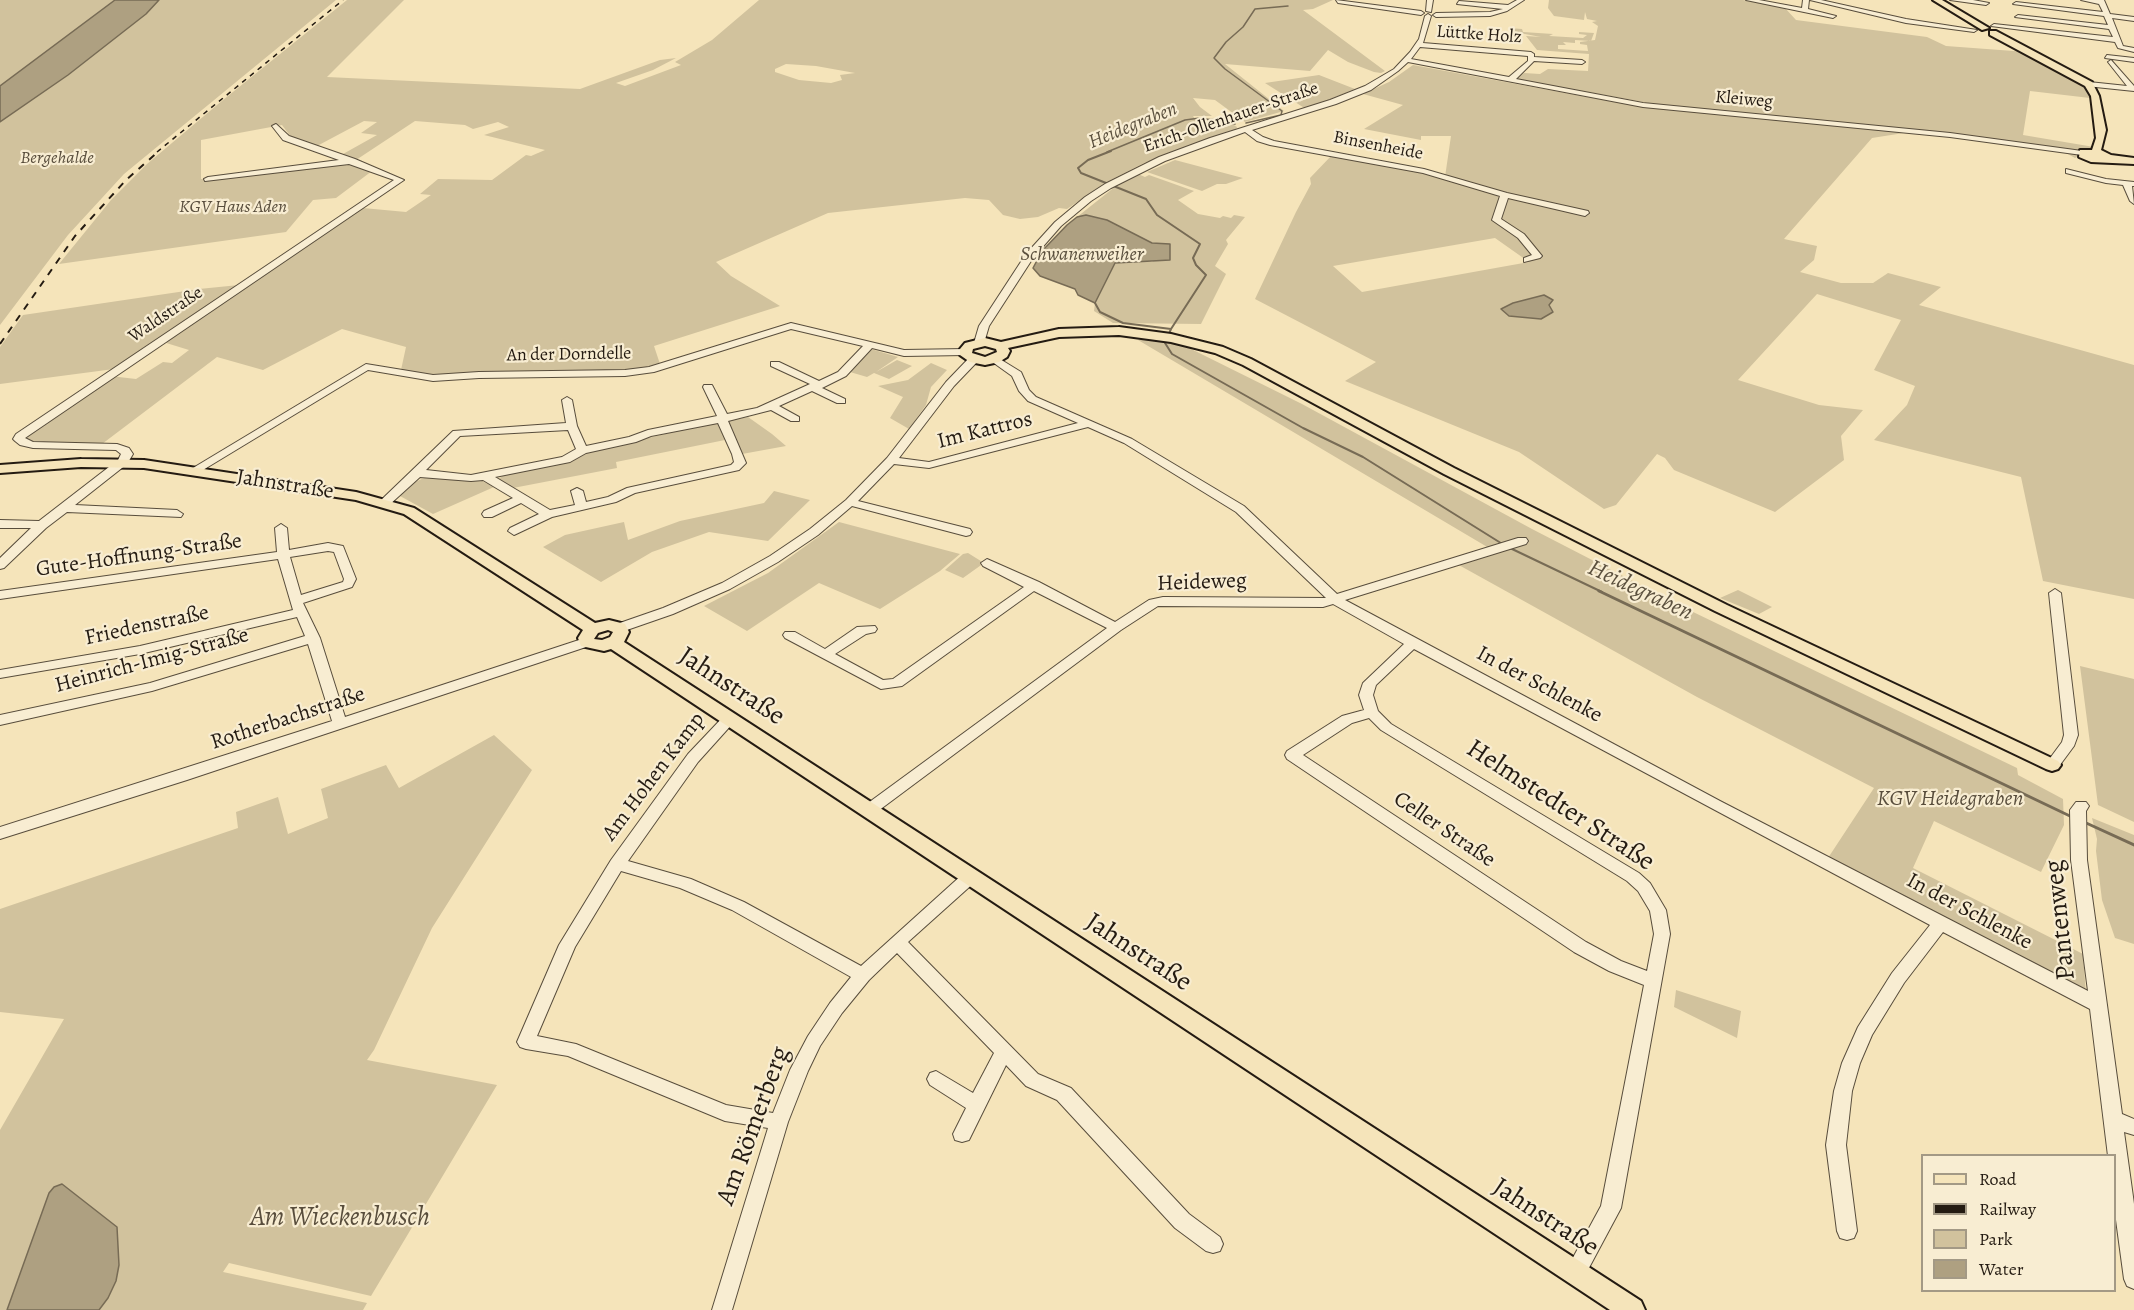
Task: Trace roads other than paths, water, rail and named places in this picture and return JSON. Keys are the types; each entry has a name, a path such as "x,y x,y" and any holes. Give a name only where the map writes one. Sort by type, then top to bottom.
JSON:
{"main road":[{"path":"1937,0 2090,84 2095,96 2102,138 2089,155 2134,161"},
{"path":"1974,30 1990,30"},
{"path":"1001,346 1004,348 1003,354 995,359 970,356 969,346 980,343 1001,346 1040,336 1082,331 1119,331 1184,340 1247,362 1576,536 1721,608 2052,765"},
{"name":"Jahnstraße","path":"0,469 123,462 194,471 384,502 409,511 441,530 590,636"},
{"path":"590,636 609,625 616,636"},
{"name":"Jahnstraße","path":"616,636 729,719 1632,1310"}],"street":[{"name":"Erich-Ollenhauer-Straße","path":"980,343 984,326 1017,273 1040,242 1074,210 1111,185 1162,159 1351,95 1388,76 1419,45 1430,14 1430,0"},
{"path":"1459,3 1508,7 1515,0"},
{"path":"1338,1 1430,14 1489,14 1521,0"},
{"path":"1749,0 1781,3 1833,16"},
{"path":"1805,10 1806,0"},
{"path":"1813,0 1906,21 1974,30"},
{"path":"1953,0 1986,4"},
{"path":"2084,0 2101,1 2122,48 2134,50"},
{"path":"2020,29 2016,2 2134,19"},
{"path":"2018,16 2112,27"},
{"path":"1990,30 2020,29 2118,40"},
{"name":"Lüttke Holz","path":"1419,45 1527,52 1531,54 1531,60"},
{"path":"2134,60 2108,57 2125,80 2134,87"},
{"name":"Kleiweg","path":"1406,60 1663,108 1950,135 2089,155"},
{"name":"Lüttke Holz","path":"1510,80 1531,60 1582,62"},
{"path":"2111,62 2134,67"},
{"path":"2119,72 2134,74"},
{"path":"2090,84 2134,87"},
{"path":"276,126 286,138 351,161"},
{"name":"Binsenheide","path":"1246,130 1260,139 1273,143 1424,171 1505,195 1585,213"},
{"path":"2089,155 2067,172 2130,184 2134,201"},
{"path":"208,179 351,161"},
{"name":"Waldstraße","path":"123,462 127,454 122,448 33,445 19,439 26,431 400,180 351,161"},
{"path":"1505,195 1496,220 1521,236 1537,256 1527,260"},
{"name":"An der Dorndelle","path":"194,471 366,367 433,378 625,373 650,370 791,326 904,353 970,356"},
{"path":"417,473 463,478 485,476 566,460 582,450 632,440 648,433 773,407 847,371 870,345"},
{"path":"616,636 749,573 798,544 850,502 891,460 970,356"},
{"name":"In der Schlenke","path":"995,359 1017,374 1024,391 1032,399 1128,441 1240,510 1336,600 1715,805 2098,1005"},
{"path":"775,364 841,401"},
{"path":"514,531 548,513 612,500 631,490 739,466 738,454 708,387"},
{"path":"567,400 572,426 582,450"},
{"path":"773,407 795,419"},
{"path":"666,415 672,428"},
{"name":"Im Kattros","path":"891,460 929,465 1088,424"},
{"path":"384,502 457,433 572,426"},
{"path":"0,565 42,525 123,462"},
{"path":"661,469 666,483"},
{"path":"485,476 548,513"},
{"path":"578,492 581,507"},
{"path":"488,514 521,498"},
{"path":"850,502 966,532"},
{"path":"65,508 177,514"},
{"path":"0,524 42,525"},
{"path":"281,528 283,555 298,607 313,638 340,724"},
{"name":"Heideweg","path":"869,810 1143,608 1163,601 1323,603 1510,544"},
{"name":"Gute-Hoffnung-Straße","path":"0,595 77,587 335,547 339,549 350,579 348,584 298,607"},
{"path":"987,563 1116,627"},
{"path":"790,634 881,685 897,683 1035,585"},
{"path":"2052,765 2069,743 2071,735 2055,593"},
{"name":"Friedenstraße","path":"0,674 140,650 274,619 298,607"},
{"path":"825,655 862,630 870,629"},
{"name":"Rotherbachstraße","path":"0,833 340,724 590,636"},
{"name":"Heinrich-Imig-Straße","path":"0,720 152,687 313,638"},
{"path":"1372,713 1366,695 1370,683 1413,643"},
{"name":"Celler Straße","path":"1372,713 1347,719 1292,755 1559,934 1615,966 1653,981"},
{"name":"Helmstedter Straße","path":"1372,713 1386,727 1617,867 1638,882 1653,899 1662,934 1611,1208 1576,1272"},
{"name":"Am Hohen Kamp","path":"729,719 693,759 617,864 567,945 526,1042 570,1049 725,1113 779,1122"},
{"name":"Pantenweg","path":"2079,816 2079,860 2134,1279"},
{"name":"Am Hohen Kamp","path":"617,864 685,883 738,906 862,975"},
{"name":"Am Römerberg","path":"722,1310 779,1122 799,1070 814,1041 862,975 970,877"},
{"path":"1847,1231 1836,1144 1843,1091 1851,1063 1864,1032 1898,978 1941,923"},
{"path":"897,942 1032,1080 1064,1094 1182,1221 1213,1244"},
{"path":"962,1134 1004,1051"},
{"path":"936,1080 976,1105"},
{"path":"2113,1119 2134,1127"}],"water":[{"path":"115,0 159,0 146,14 68,75 0,122 0,86"},
{"name":"Schwanenweiher","path":"1086,215 1107,220 1152,243 1170,244 1170,260 1115,263 1095,303 1078,295 1075,289 1040,276 1033,268 1042,251 1067,225 1077,217"},
{"path":"1544,295 1553,300 1549,305 1553,312 1541,319 1509,316 1501,309 1513,303"},
{"path":"62,1184 117,1227 119,1265 116,1281 99,1310 7,1310 49,1193 54,1187"}],"waterway":[{"name":"Heidegraben","path":"1246,123 1281,115 1282,111 1225,69 1214,58 1226,42 1243,27 1255,9 1288,6"},
{"name":"Heidegraben","path":"1107,152 1185,120 1200,118 1235,124"},
{"name":"Heidegraben","path":"1111,151 1088,160 1078,168 1081,173 1146,199 1157,215 1200,244 1193,258 1196,265 1206,275 1171,329"},
{"name":"Heidegraben","path":"1095,303 1100,312 1123,323 1171,329"},
{"name":"Heidegraben","path":"1171,329 1165,343 1172,354 1303,428 1363,457 1504,545"},
{"name":"Heidegraben","path":"1510,548 1602,592"},
{"name":"Heidegraben","path":"1599,591 2072,817"},
{"name":"Heidegraben","path":"2084,822 2134,845"}],"railway":[{"path":"157,152 343,0"},
{"path":"0,344 75,236 126,180 159,151"}],"park label":[{"name":"Bergehalde","path":"57,159"},
{"name":"KGV Haus Aden","path":"233,208"},
{"name":"KGV Heidegraben","path":"1950,800"},
{"name":"Am Wieckenbusch","path":"340,1218"}]}
